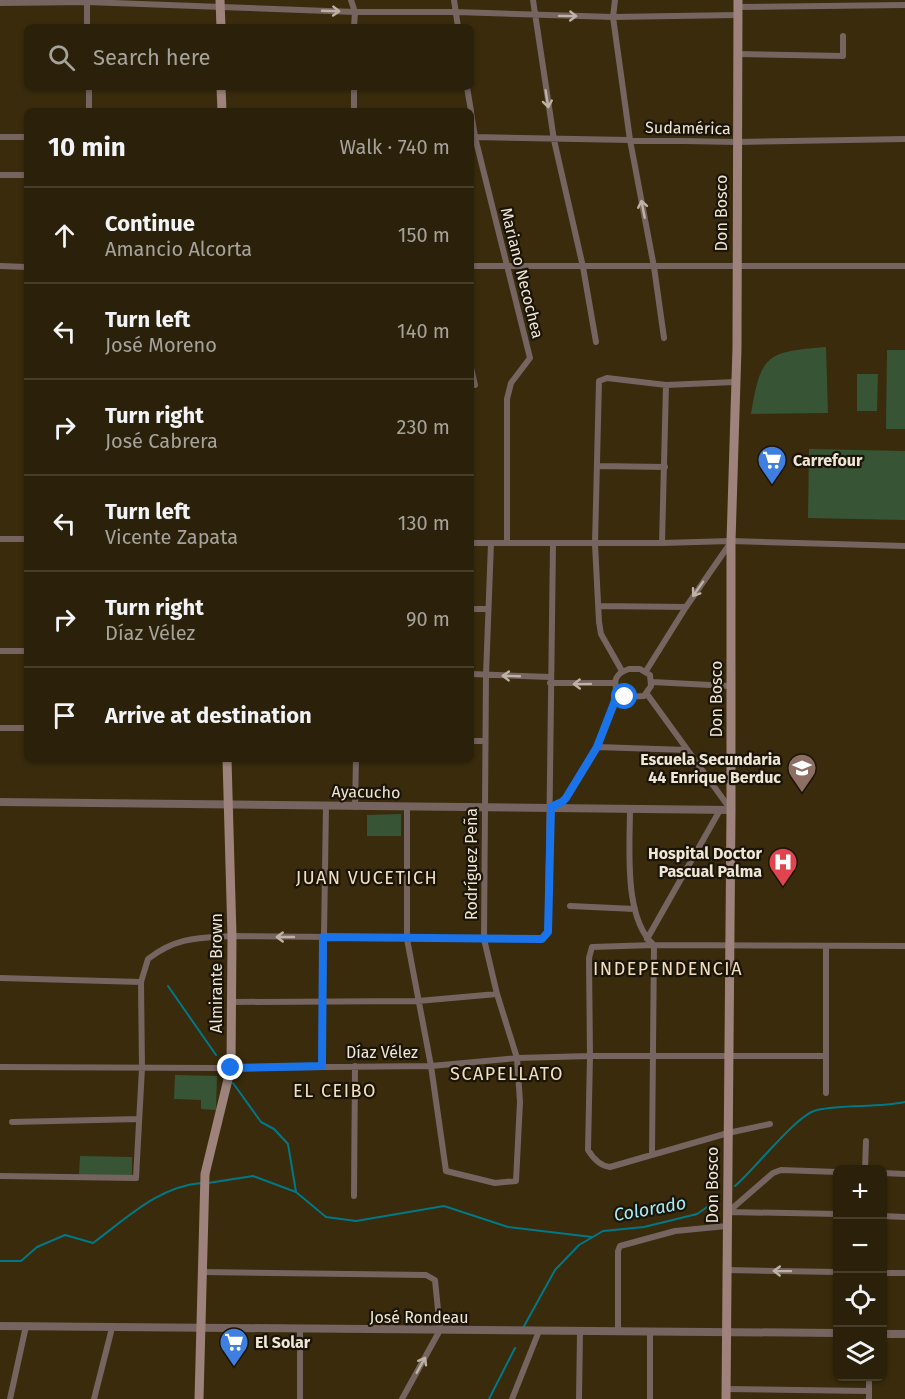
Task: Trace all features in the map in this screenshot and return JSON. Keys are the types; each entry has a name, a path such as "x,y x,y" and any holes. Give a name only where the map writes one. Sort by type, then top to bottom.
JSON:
{"main road":[{"path":"220,3 221,24"},
{"name":"Don Bosco","path":"726,1394 731,541 735,382 738,7"},
{"path":"221,90 222,108"},
{"name":"Almirante Brown","path":"199,1399 199,1329 205,1174 231,1068 232,936 227,762"}],"street":[{"path":"351,0 355,12 354,24"},
{"path":"454,0 458,24"},
{"path":"533,0 554,140 583,267 596,342"},
{"path":"615,0 613,16 630,140 654,267 664,338"},
{"path":"0,3 87,1 220,3 355,12 613,16 738,7 900,4"},
{"path":"87,1 87,24"},
{"path":"738,54 843,56 843,36"},
{"path":"88,90 89,108"},
{"path":"354,90 354,108"},
{"name":"Mariano Necochea","path":"468,90 470,108"},
{"path":"0,137 24,137"},
{"name":"Sudamérica","path":"474,137 737,142 905,139"},
{"name":"Mariano Necochea","path":"474,141 530,358 511,383 507,399 507,543"},
{"path":"0,175 24,175"},
{"path":"0,266 24,267"},
{"path":"474,266 905,266"},
{"path":"622,671 601,634 595,544 599,381 607,378 666,386 735,382"},
{"path":"474,381 475,385"},
{"path":"662,543 666,386"},
{"path":"597,466 665,467"},
{"path":"0,539 24,539"},
{"path":"646,671 731,541"},
{"path":"474,543 595,544 731,541 905,546"},
{"name":"Rodríguez Peña","path":"431,1066 446,1171 495,1183 516,1181 520,1102 518,1058 497,994 484,939 486,675 491,543"},
{"path":"0,1176 136,1178 142,1068 141,982 148,959 157,952 189,938 232,936 542,939 548,932 553,543"},
{"path":"599,606 686,607"},
{"path":"474,609 488,609"},
{"path":"0,651 24,651"},
{"path":"551,807 566,798 597,747 618,693 615,683 618,675 622,671 638,669 650,675 652,682 647,694 635,698 625,697 618,693"},
{"path":"474,674 615,683"},
{"path":"652,682 730,686"},
{"path":"647,694 731,810"},
{"path":"0,728 24,728"},
{"path":"474,741 485,741"},
{"path":"597,747 687,750"},
{"path":"356,762 356,807"},
{"name":"Ayacucho","path":"0,802 731,810"},
{"path":"322,1066 326,805"},
{"path":"407,806 407,939 431,1066"},
{"path":"630,808 631,879 635,909 646,939 654,945"},
{"path":"646,939 720,810"},
{"path":"570,906 635,909"},
{"path":"652,1154 654,945"},
{"path":"770,1124 728,1133 610,1167 603,1166 588,1150 592,947 654,945 905,946"},
{"path":"826,946 826,1093"},
{"path":"0,978 141,982"},
{"path":"231,1002 418,1001 497,994"},
{"name":"Díaz Vélez","path":"0,1067 431,1066 518,1058 590,1056 825,1056"},
{"path":"354,1196 355,1066"},
{"path":"12,1122 139,1119"},
{"path":"864,1165 866,1141"},
{"path":"728,1212 773,1173 781,1170 833,1172"},
{"path":"887,1173 905,1174"},
{"path":"728,1212 833,1214"},
{"path":"887,1216 905,1216"},
{"path":"618,1332 618,1251 620,1246 675,1231 727,1226"},
{"path":"727,1270 833,1272"},
{"path":"202,1272 426,1275 435,1280 440,1330 402,1399"},
{"path":"887,1273 905,1273"},
{"name":"José Rondeau","path":"0,1326 833,1333"},
{"path":"10,1399 26,1326"},
{"path":"94,1399 112,1328"},
{"path":"300,1330 300,1399"},
{"path":"512,1399 539,1331"},
{"path":"579,1399 580,1332"},
{"path":"650,1332 650,1399"},
{"path":"887,1334 905,1334"},
{"path":"869,1381 869,1399"},
{"path":"726,1394 869,1391"}],"green space":[{"path":"826,347 828,413 751,414 758,379 770,360 790,351"},
{"path":"887,350 905,350 905,429 886,429"},
{"path":"857,374 878,374 877,411 857,411"},
{"path":"809,449 905,451 905,520 808,518"},
{"path":"401,814 401,836 367,836 367,815"},
{"path":"175,1075 217,1076 216,1110 201,1109 201,1100 174,1099"},
{"path":"80,1156 132,1157 132,1176 79,1175"}],"waterway":[{"path":"168,986 216,1055"},
{"path":"233,1083 261,1122 274,1129 288,1144 296,1192"},
{"name":"Colorado","path":"735,1186 798,1121 817,1110 905,1102"},
{"path":"208,1183 253,1176 296,1192 326,1217 356,1221 444,1206 508,1227 592,1237"},
{"path":"0,1261 21,1261 37,1247 65,1235 93,1243 158,1197 186,1185 202,1183"},
{"name":"Colorado","path":"523,1328 555,1270 579,1245 603,1231 644,1227 697,1214 719,1199"},
{"name":"Colorado","path":"489,1399 515,1348"}],"place":[{"name":"Carrefour","path":"772,486"},
{"name":"Escuela Secundaria 44 Enrique Berduc","path":"802,794"},
{"name":"Hospital Doctor Pascual Palma","path":"783,888"},
{"name":"El Solar","path":"234,1368"}],"district":[{"name":"JUAN VUCETICH","path":"367,878"},
{"name":"INDEPENDENCIA","path":"668,969"},
{"name":"SCAPELLATO","path":"507,1074"},
{"name":"EL CEIBO","path":"335,1091"}],"route":[{"path":"231,1068 322,1066 323,937 542,939 548,932 551,807 566,798 597,747 618,693 625,697"}]}
